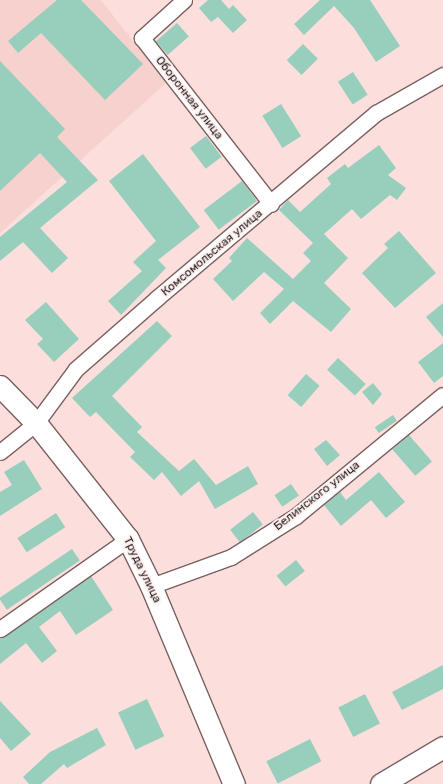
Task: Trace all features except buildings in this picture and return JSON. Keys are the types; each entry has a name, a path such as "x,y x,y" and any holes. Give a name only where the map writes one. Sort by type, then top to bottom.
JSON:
{"street":[{"name":"Оборонная улица","path":"184,0 142,38 271,204"},
{"name":"Комсомольская улица","path":"0,452 36,423 76,369 376,113 443,75"},
{"name":"Труда улица","path":"0,386 36,423 128,538 151,586 234,784"},
{"name":"Белинского улица","path":"151,586 231,557 296,516 443,396"},
{"path":"0,629 128,538"},
{"path":"382,784 443,747"}],"shaded area":[{"path":"0,0 101,0 166,83 0,233"}]}
